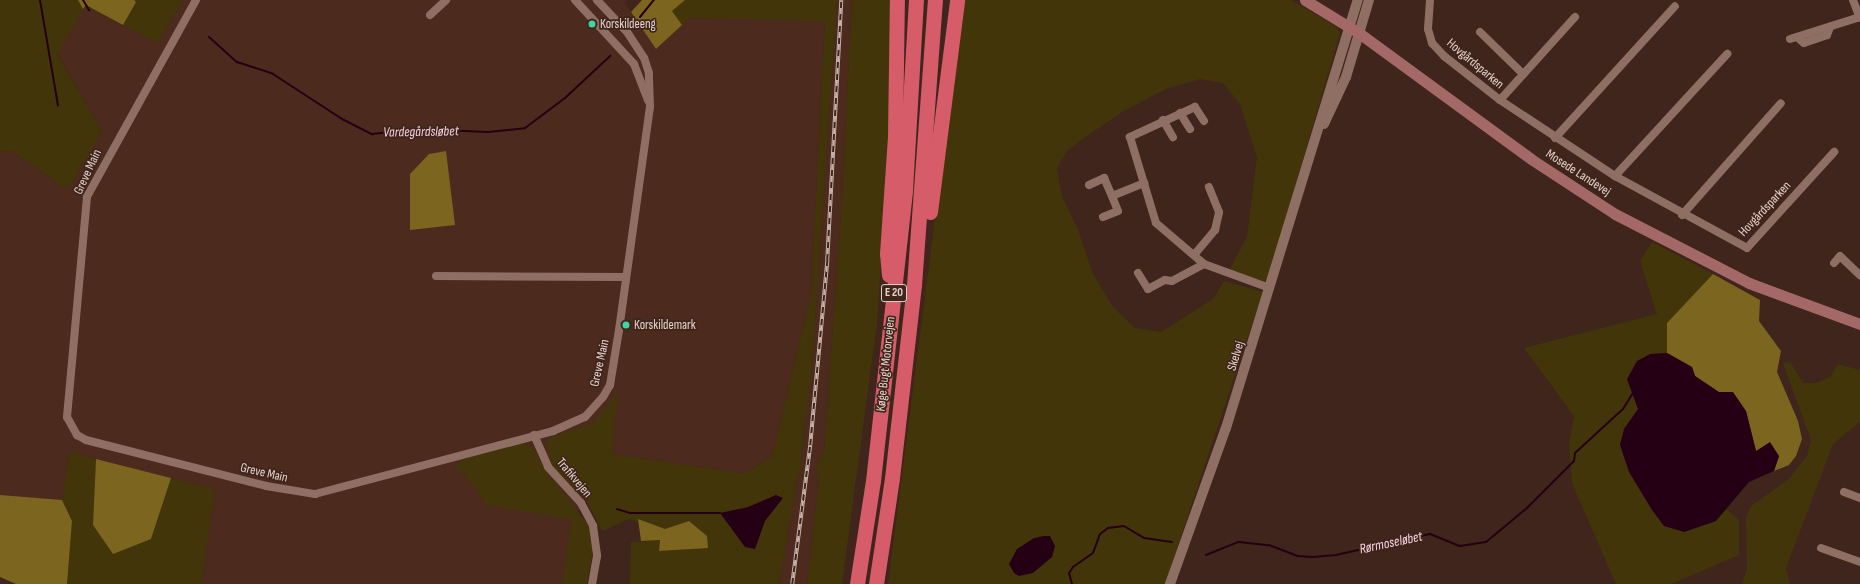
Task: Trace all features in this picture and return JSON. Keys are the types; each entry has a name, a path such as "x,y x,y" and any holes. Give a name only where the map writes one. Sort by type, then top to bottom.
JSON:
{"highway":[{"path":"892,306 887,254 895,137 897,0"},
{"name":"Køge Bugt Motorvejen","path":"856,584 873,481 905,190 916,0"},
{"name":"Køge Bugt Motorvejen","path":"876,584 892,478 914,285 934,0"},
{"path":"914,285 934,191 957,0"}],"main road":[{"name":"Mosede Landevej","path":"1305,0 1355,30 1531,159 1615,214 1749,283 1860,324"}],"street":[{"name":"Greve Main","path":"196,0 87,197 66,406 70,427 86,440 266,486 315,494 534,435 573,423 595,408 604,397 610,385 650,107 649,73 644,58 627,32 597,0"},
{"path":"430,15 446,0"},
{"name":"Greve Main","path":"575,0 634,64 650,107"},
{"path":"1355,30 1358,0"},
{"path":"1355,30 1368,0"},
{"name":"Hovgårdsparken","path":"1430,0 1427,16 1432,43 1444,56 1500,100 1555,138 1615,176 1682,215 1747,248 1834,152"},
{"path":"1793,38 1860,18 1853,0"},
{"path":"1555,138 1675,6"},
{"name":"Hovgårdsparken","path":"1500,100 1575,17"},
{"name":"Skelvej","path":"1170,584 1226,428 1319,133 1355,30"},
{"name":"Hovgårdsparken","path":"1480,32 1523,74"},
{"path":"1615,176 1727,54"},
{"path":"1682,215 1782,103"},
{"path":"1204,121 1195,106 1130,137 1156,223 1204,264 1270,288"},
{"path":"1180,113 1190,130"},
{"path":"1163,120 1173,137"},
{"path":"1089,184 1104,178 1112,196 1118,211 1103,217"},
{"path":"1112,196 1144,183"},
{"path":"1194,255 1215,230 1219,212 1209,187"},
{"path":"1834,263 1840,256 1860,275"},
{"path":"1138,272 1148,289 1165,280 1172,281 1204,264"},
{"path":"436,276 626,277"},
{"name":"Trafikvejen","path":"534,435 548,467 581,503 593,526 597,556 592,584"},
{"path":"1844,492 1860,498"},
{"path":"1821,548 1860,562"}],"shaded area":[{"path":"0,0 183,0 158,43 85,6 57,54 102,131 68,190 12,151 0,152"},
{"path":"78,0 134,0 136,2 123,25 86,5 83,9"},
{"path":"183,0 627,0 624,3 643,26 656,49 689,18 825,20 811,294 772,457 744,473 612,454 576,515 565,584 200,584 215,489 69,452 62,501 0,496 0,152 12,151 68,190 102,131 57,53 85,5 158,43"},
{"path":"642,0 685,0 672,11 682,25 656,49 631,12"},
{"path":"685,0 837,0 811,380 801,453 802,469 797,479 779,584 630,584 631,542 660,540 659,551 708,548 689,521 665,529 629,519 602,531 587,501 553,467 546,444 552,437 594,422 617,393 612,454 744,473 772,457 811,294 825,21 689,18 682,25 672,11"},
{"path":"837,0 852,0 841,216 824,454 816,464 819,482 807,584 779,584 797,479 802,469 801,453 811,380"},
{"path":"852,0 890,0 891,116 877,323 842,584 807,584 819,482 816,464 824,453 841,216"},
{"path":"963,0 1291,0 1337,27 1340,33 1267,282 1229,271 1247,237 1257,157 1240,104 1223,83 1200,79 1166,89 1122,112 1084,138 1067,151 1057,168 1062,196 1078,230 1093,274 1113,307 1135,328 1161,332 1213,299 1224,281 1263,292 1165,584 888,584"},
{"path":"446,151 455,225 410,230 410,174 429,154"},
{"path":"1652,242 1713,274 1667,323 1667,353 1650,354 1627,379 1638,409 1624,429 1684,532 1716,521 1726,509 1739,520 1739,555 1671,584 1616,584 1572,483 1569,444 1574,416 1524,348 1657,314 1640,261"},
{"path":"1713,274 1760,300 1759,321 1781,351 1777,372 1798,421 1802,439 1796,456 1789,465 1774,471 1779,456 1756,451 1746,411 1695,376 1692,367 1667,353 1667,323"},
{"path":"1667,353 1692,367 1695,376 1719,392 1733,392 1746,411 1756,451 1770,442 1779,456 1774,471 1749,482 1716,521 1684,532 1664,526 1652,510 1629,472 1620,445 1624,429 1638,409 1627,379 1637,361 1650,354"},
{"path":"1790,362 1803,383 1816,383 1830,377 1838,364 1860,370 1860,422 1833,444 1786,568 1790,584 1742,584 1747,569 1746,518 1751,506 1789,479 1807,456 1811,440 1783,363"},
{"path":"521,443 532,447 548,474 590,527 594,544 587,584 562,584 572,519 486,505 465,474 458,473 456,466 461,460"},
{"path":"69,452 96,459 93,525 151,539 171,478 215,489 201,584 67,584 72,521 62,501"},
{"path":"96,459 171,478 151,539 113,554 93,525"},
{"path":"0,495 62,500 72,521 67,584 16,584 0,577"},
{"path":"776,495 783,498 765,521 755,549 745,547 720,513 748,507"},
{"path":"638,519 665,529 689,521 707,536 708,548 659,551 660,540 641,541"},
{"path":"1050,536 1055,546 1052,557 1033,573 1019,576 1014,573 1009,564 1017,549 1034,538"}],"waterway":[{"path":"40,0 58,105"},
{"path":"83,0 89,10"},
{"name":"Vardegårdsløbet","path":"640,17 654,0"},
{"name":"Vardegårdsløbet","path":"209,37 237,62 273,74 342,119 372,134 419,129 488,132 525,128 565,98 610,56"},
{"name":"Rørmoseløbet","path":"1206,555 1239,542 1269,545 1297,556 1313,557 1336,555 1430,534 1460,546 1486,542 1527,508 1574,461 1575,453 1623,409 1633,393"},
{"path":"617,509 630,513 720,513"},
{"name":"Rørmoseløbet","path":"1072,584 1069,573 1073,567 1093,553 1100,534 1108,528 1124,526 1144,538 1172,542"}],"railway":[{"path":"792,584 810,445 827,260 841,0"}],"place":[{"name":"Korskildeeng","path":"592,24"},
{"name":"Korskildemark","path":"626,325"}]}
